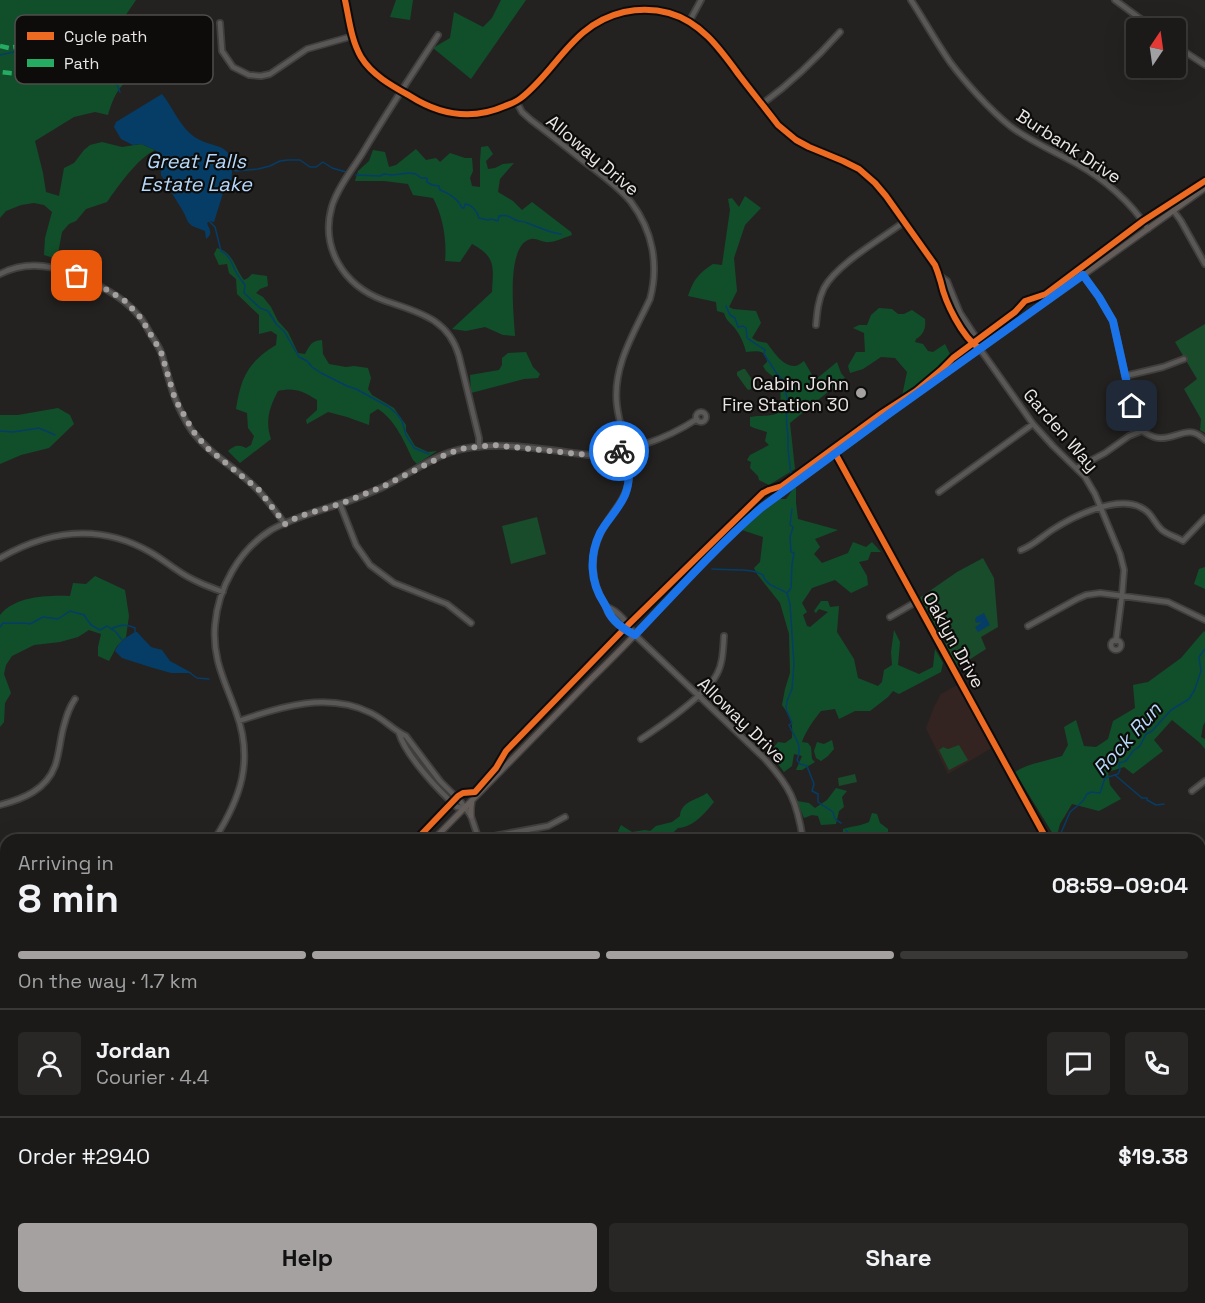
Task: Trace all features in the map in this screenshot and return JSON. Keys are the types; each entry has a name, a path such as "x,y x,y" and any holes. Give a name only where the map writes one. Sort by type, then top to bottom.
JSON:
{"main road":[{"path":"439,834 742,525 835,453 1205,188"},
{"path":"471,816 472,800"}],"street":[{"name":"Garden Way","path":"345,0 353,36 367,65 401,91 432,108 460,115 476,115 493,111 516,101 534,86 579,35 615,14 634,10 668,13 703,31 778,125 796,140 859,170 881,190 935,265 954,316 971,343 980,349 1033,424 1091,485 1122,562 1124,578 1116,640"},
{"path":"689,22 701,0"},
{"name":"Burbank Drive","path":"911,0 966,82 1007,124 1026,138 1078,164 1102,180 1127,203 1148,229"},
{"path":"1115,0 1139,18"},
{"path":"220,23 222,51 233,68 249,75 270,74 307,49 353,36"},
{"path":"762,104 784,88 840,32"},
{"path":"438,35 336,196 330,218 330,241 338,263 347,277 357,286 381,299 416,310 432,318 448,333 457,347 479,438 479,447"},
{"path":"1186,53 1205,65"},
{"name":"Alloway Drive","path":"516,101 522,112 531,120 625,195 640,215 649,235 655,259 655,275 650,299 622,358 616,385 617,407 626,450 629,479 626,494 600,534 592,561 597,591 608,613 624,630 635,635 764,757 780,776 794,800 800,817 802,834"},
{"path":"1173,210 1205,264"},
{"path":"816,325 820,298 832,277 846,264 904,222"},
{"path":"0,274 17,267 47,266 92,281 124,300 141,318 161,352 175,399 193,431 206,447 259,490 285,524"},
{"path":"1083,275 1113,321 1132,406 1142,431 1160,438 1191,432 1205,440"},
{"path":"1125,376 1163,367 1184,359"},
{"path":"218,834 232,810 242,782 244,750 239,721 221,676 214,636 215,622 223,592 232,571 245,553 262,536 300,516 340,504 382,487 460,449 493,445 589,455 603,454 626,450 674,432 697,420"},
{"path":"939,492 1033,424"},
{"path":"1077,468 1105,453 1129,436 1142,431"},
{"name":"Oaklyn Drive","path":"835,453 1044,834"},
{"path":"1021,550 1032,546 1067,521 1117,503 1138,506 1149,513 1163,531 1184,540 1205,518"},
{"path":"340,504 356,545 370,565 394,583 447,604 471,623"},
{"path":"0,558 33,541 50,536 74,533 113,537 136,544 189,578 223,592"},
{"path":"1028,626 1086,595 1100,593 1168,602 1205,620"},
{"path":"890,617 916,602"},
{"path":"641,739 699,696 714,679 719,672 724,636"},
{"path":"0,805 28,796 48,778 55,766 68,708 75,699"},
{"path":"239,721 287,706 313,701 349,705 374,714 399,733 401,740 435,785 457,807 464,808 471,816 477,834"},
{"path":"1192,791 1205,781"},
{"path":"509,834 548,826 566,817"}],"shaded area":[{"path":"959,684 993,747 948,774 926,728 941,694"}],"green space":[{"path":"0,0 136,0 126,15 15,15 15,84 124,84 118,91 108,115 95,112 74,117 35,141 46,192 59,196 64,168 74,163 90,145 102,142 122,147 141,144 155,150 135,166 107,202 86,209 76,221 69,224 62,232 57,259 44,255 45,238 52,212 44,205 34,203 21,205 6,211 0,218"},
{"path":"396,0 413,0 410,20 390,17"},
{"path":"501,0 526,0 471,79 433,48 450,38 454,12 483,27 492,18"},
{"path":"488,146 493,154 486,161 488,169 514,163 500,179 498,192 522,210 532,202 572,235 552,242 531,239 523,244 517,253 513,282 515,336 503,335 485,327 466,331 452,329 492,292 493,270 486,254 472,244 460,262 445,261 444,229 433,198 413,195 408,184 355,181 358,171 369,161 373,150 385,152 389,167 396,165 416,149 426,160 436,158 440,162 450,153 472,158 473,171 470,178 472,186 480,187 481,147"},
{"path":"745,196 761,208 745,225 734,258 737,291 729,307 756,311 761,323 752,338 767,343 786,364 796,366 804,361 815,380 837,362 845,378 790,423 795,469 769,485 759,480 750,468 751,462 747,460 750,455 769,445 765,441 767,432 750,426 750,417 778,413 781,383 763,366 767,358 763,353 746,352 737,331 724,313 717,311 716,302 688,296 700,274 713,264 722,265 730,210 728,199 732,198 739,207"},
{"path":"217,248 227,253 244,280 252,274 267,276 268,286 256,293 263,297 271,307 278,321 288,332 298,353 305,354 311,344 322,340 323,354 329,364 368,368 371,378 368,389 372,395 394,408 406,425 406,431 415,446 428,452 437,451 417,464 395,425 378,409 370,414 369,425 328,412 307,424 306,420 317,410 317,400 303,392 289,389 278,391 272,403 268,420 271,439 240,463 228,451 236,446 246,448 251,445 254,436 248,428 247,413 236,409 240,388 252,364 276,345 277,335 271,331 259,334 259,315 237,294 236,279 229,273 227,264 219,265 214,254"},
{"path":"879,308 892,309 898,314 912,310 925,319 924,330 915,342 923,344 928,351 933,352 945,344 950,354 932,376 902,396 907,372 895,358 881,357 863,369 850,373 848,366 856,352 865,352 864,333 853,328 867,325 871,315"},
{"path":"1205,324 1205,433 1200,430 1201,419 1184,389 1197,379 1175,342"},
{"path":"526,352 533,367 540,374 538,378 524,379 471,393 470,375 499,370 502,358 508,353"},
{"path":"743,369 755,384 749,390 737,375 737,372"},
{"path":"58,408 70,415 74,424 49,448 21,455 0,464 0,415 18,415"},
{"path":"796,485 798,519 838,530 815,539 820,547 814,554 822,563 848,553 853,542 866,547 872,542 881,552 871,552 868,560 859,562 867,576 868,585 851,593 835,580 812,588 802,603 807,612 803,615 807,626 810,627 828,612 819,609 816,613 814,611 821,601 828,601 830,607 839,606 837,632 854,659 858,678 878,686 882,682 884,670 892,665 894,630 900,642 898,665 919,674 933,667 935,649 943,663 941,672 899,694 893,691 870,711 855,711 839,719 835,709 821,711 802,742 808,743 811,747 812,759 815,762 802,770 796,770 802,756 794,754 792,766 784,772 766,745 774,747 778,742 785,743 792,738 791,720 782,705 790,673 789,634 780,603 754,568 760,562 763,537 742,530 776,499 786,499"},
{"path":"537,517 546,554 511,564 502,526"},
{"path":"983,558 994,578 998,627 981,637 986,649 955,669 918,599 957,572"},
{"path":"1205,567 1205,589 1194,584 1199,569"},
{"path":"95,576 125,590 129,616 126,637 117,646 109,661 98,656 101,634 89,630 78,637 60,642 34,645 12,656 6,665 4,674 11,693 5,703 4,722 0,727 0,615 23,600 70,596 73,583 86,584"},
{"path":"1204,631 1205,722 1201,737 1205,739 1205,749 1172,720 1154,740 1163,751 1133,774 1124,767 1108,772 1110,785 1121,799 1099,811 1072,804 1060,824 1057,834 1053,834 1015,772 1032,764 1062,756 1068,745 1064,727 1076,720 1084,746 1096,747 1108,739 1113,721 1135,708 1133,685 1148,682 1181,658"},
{"path":"832,740 834,749 828,756 821,761 816,758 814,751 817,742 824,744"},
{"path":"959,745 968,760 949,770 939,750 943,747 948,749"},
{"path":"855,774 857,782 839,786 838,778"},
{"path":"836,788 847,791 842,797 844,807 839,811 836,824 821,825 818,816 812,815 804,818 797,801 809,803 815,808 827,800"},
{"path":"707,793 714,802 699,819 678,828 671,834 621,834 618,831 621,825 632,832 650,831 680,816 686,804"},
{"path":"872,813 877,814 880,823 888,829 888,834 843,834 843,829 869,822"}],"water":[{"name":"Great Falls Estate Lake","path":"162,94 178,119 192,135 222,148 234,162 229,188 224,190 214,222 207,223 210,233 206,239 205,231 188,222 161,175 160,156 155,150 141,144 133,145 121,139 114,127 116,122"},
{"path":"984,613 990,625 978,632 975,627 981,623 975,621 976,617"},
{"path":"135,632 151,647 162,650 170,661 192,673 171,673 122,658 115,651"}],"waterway":[{"path":"0,55 15,52"},
{"path":"117,84 120,92"},
{"path":"230,168 236,171 258,169 280,161 300,160 310,167 316,167 323,162 332,168 346,172"},
{"path":"356,175 416,174 421,178 427,178 427,182 432,185 439,186 440,190 459,202 462,208 465,204 472,207 479,218 498,221 499,216 507,216 561,234"},
{"path":"208,220 215,227 221,251 229,257 245,285 244,293 260,308 268,311 284,331 299,357 321,373 389,407 402,421 406,435 414,448 429,454"},
{"path":"726,306 730,315 735,318 738,327 746,328 747,338 765,350 764,354 786,383 784,388 788,401 786,406 791,475"},
{"path":"0,431 13,432 39,428 55,435"},
{"path":"788,592 791,588 794,553 791,552 790,537 793,527 790,525 792,509"},
{"path":"712,569 746,570 758,573 763,575 769,584 787,593 790,604 794,664 792,689 786,709 792,723 789,725 799,746 797,760 800,764 807,766 814,784 812,791 818,794 818,802 833,812 841,823"},
{"path":"0,627 3,623 30,624 43,617 58,619 70,611 84,615 91,625 100,630 107,626 122,640"},
{"path":"111,629 126,626 135,628 135,632"},
{"name":"Rock Run","path":"1061,834 1070,812 1083,801 1087,794 1100,793 1105,778 1118,774 1119,763 1126,761 1140,746 1146,734 1152,731 1171,710 1189,699 1201,671 1199,657 1205,649"},
{"path":"190,673 197,678 209,679"},
{"path":"1115,775 1142,798 1147,798 1156,805 1164,804"},
{"path":"846,830 849,834"}],"marked path":[{"path":"0,46 15,47"},
{"path":"0,72 15,73"}],"cycle path":[{"path":"345,0 355,43 361,57 371,69 389,84 421,102 456,114 492,111 519,99 534,86 578,37 591,26 606,18 624,12 652,10 669,13 691,23 717,46 778,125 796,140 859,169 875,183 935,265 946,300 955,318 966,336 979,348"},
{"path":"422,834 458,796 475,792 496,768 506,751 628,625 763,493 782,486 916,391 953,358 1015,312 1025,301 1046,294 1143,221 1205,181"},
{"path":"835,453 1044,834"}],"way so far":[{"path":"77,276 92,281 124,300 135,310 161,352 178,408 193,431 206,447 259,490 285,524 300,516 340,504 382,487 460,449 493,445 589,455 619,451"}],"place":[{"name":"Cabin John Fire Station 30","path":"861,393"}],"route":[{"path":"619,451 626,450 629,470 626,494 600,534 593,553 592,568 598,592 608,613 624,630 635,635 761,508 1083,275 1113,321 1132,406"}]}
